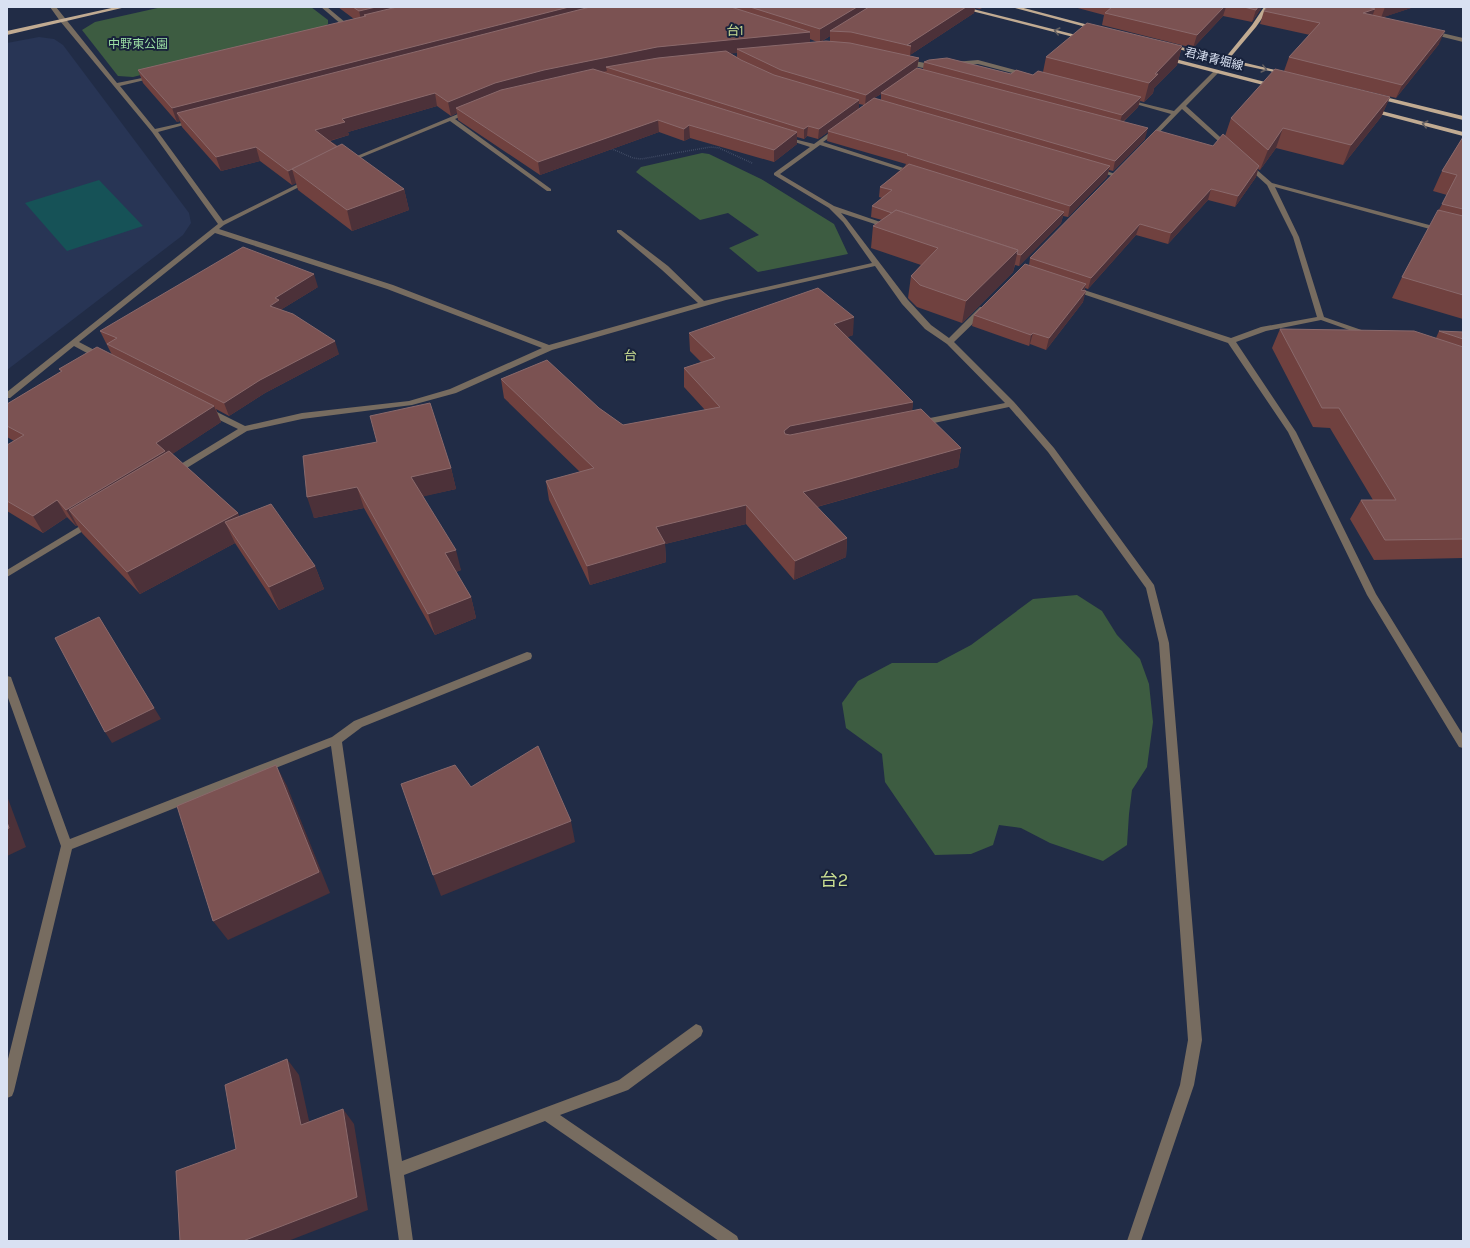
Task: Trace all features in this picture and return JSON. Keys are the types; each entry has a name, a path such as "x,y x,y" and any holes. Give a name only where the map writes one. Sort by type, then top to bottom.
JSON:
{"main road":[{"path":"7,33 123,7"},
{"path":"959,7 1094,40"},
{"path":"1014,7 1104,29"},
{"path":"1217,71 1254,26 1267,7"},
{"name":"君津青堀線","path":"1164,44 1296,77"},
{"name":"君津青堀線","path":"1162,57 1278,86"},
{"path":"1372,96 1463,118"},
{"path":"1363,108 1463,134"}],"street":[{"path":"53,7 62,20 154,131 222,224"},
{"path":"324,7 350,29"},
{"path":"342,31 357,27"},
{"path":"1425,31 1463,40"},
{"path":"896,59 926,66 941,65"},
{"path":"948,64 978,62 1031,76"},
{"path":"920,70 926,66"},
{"path":"1141,148 1217,71"},
{"path":"117,85 164,74"},
{"path":"1122,99 1175,113"},
{"path":"1182,106 1234,152"},
{"path":"341,165 478,107"},
{"path":"154,131 200,119"},
{"path":"450,119 548,190"},
{"path":"843,126 776,174 831,207 899,230"},
{"path":"777,135 925,176"},
{"path":"1144,135 1151,137"},
{"path":"1240,158 1270,184 1296,237 1321,318"},
{"path":"1092,168 1115,175"},
{"path":"7,396 222,224 313,179"},
{"path":"1270,184 1463,236"},
{"path":"831,207 845,221 905,302 928,327 950,342 1011,404 1050,450 1151,587 1164,643 1195,1040 1187,1085 1134,1241"},
{"path":"214,230 390,287 549,348"},
{"path":"619,232 665,268 703,304"},
{"path":"169,475 244,429 302,416 409,403 453,392 549,348 703,304 876,264"},
{"path":"1065,286 1231,342 1292,432 1372,595 1463,744"},
{"path":"950,342 988,304"},
{"path":"1231,342 1264,328 1321,318 1381,338"},
{"path":"74,343 110,361"},
{"path":"912,424 1011,404"},
{"path":"201,408 244,429"},
{"path":"7,574 95,520"},
{"path":"67,846 336,740 358,724 527,656"},
{"path":"7,680 67,846 7,1091"},
{"path":"336,740 406,1241"},
{"path":"397,1170 623,1084 696,1031"},
{"path":"546,1114 732,1241"}],"path":[{"path":"606,146 633,158 641,159 715,147 776,174"}],"shaded area":[{"path":"39,37 54,39 63,45 189,213 191,223 183,235 7,370 7,43"},
{"path":"99,180 143,226 67,251 25,203"}],"green space":[{"name":"中野東公園","path":"162,7 311,7 328,20 328,24 322,29 133,77 118,76 82,30 95,22"},
{"path":"702,153 709,154 761,179 834,224 848,254 758,272 729,248 759,235 728,213 700,220 636,172 641,167"},
{"path":"1077,595 1102,611 1117,635 1140,659 1149,684 1153,722 1147,767 1132,790 1127,845 1103,861 1050,843 1021,828 999,825 993,845 971,854 935,855 885,782 882,754 846,728 842,703 858,681 892,663 937,663 971,645 1033,599"}],"building":[{"path":"353,7 376,7 359,11"},
{"path":"397,7 569,7 172,108 138,70 366,16 364,15"},
{"path":"590,7 731,7 810,32 657,47 544,70 495,83 448,102 435,93 342,119 345,122 315,130 337,147 288,171 256,147 216,157 177,113"},
{"path":"750,7 857,7 820,29"},
{"path":"869,7 966,7 907,45 911,46 851,32 830,31"},
{"path":"1112,7 1224,7 1197,35 1105,13"},
{"path":"1244,7 1258,7 1256,10"},
{"path":"1267,7 1367,7 1375,9 1363,13 1445,31 1402,85 1289,57 1320,23 1264,11"},
{"path":"1087,23 1182,46 1155,74 1158,74 1149,83 1046,57"},
{"path":"826,41 850,43 919,58 866,95 781,70 737,49"},
{"path":"726,51 741,60 774,75 859,100 819,129 808,126 804,129 606,67 658,58"},
{"path":"947,58 1011,74 1016,70 1033,75 1038,71 1141,97 1122,115 924,62"},
{"path":"917,68 1148,128 1115,161 881,93"},
{"path":"593,69 797,132 774,150 689,125 684,129 658,120 538,162 456,108 501,90"},
{"path":"1275,69 1390,97 1351,145 1283,128 1268,150 1231,118"},
{"path":"874,98 1110,166 1070,206 907,155 908,154 828,131"},
{"path":"1156,130 1213,146 1223,134 1259,166 1238,196 1211,189 1171,233 1140,224 1091,278 1030,258"},
{"path":"1463,137 1463,209 1442,204 1457,175 1442,171"},
{"path":"342,144 404,189 347,210 292,169"},
{"path":"909,164 1064,212 1021,255 1017,254 1018,250 896,210 892,213 872,206 892,190 880,187"},
{"path":"896,210 1018,250 966,301 920,285 911,276 938,248 873,226"},
{"path":"1438,210 1463,216 1463,295 1402,277"},
{"path":"243,247 314,274 275,298 279,300 270,306 293,314 335,341 260,380 224,403 107,344 117,338 100,331"},
{"path":"1025,264 1086,284 1081,290 1086,291 1049,338 1033,333 1031,335 974,315"},
{"path":"818,288 854,317 834,324 913,402 790,426 784,431 785,434 790,435 921,409 961,448 803,492 847,538 795,561 746,505 656,527 665,543 587,566 546,481 594,468 501,379 547,360 599,408 623,425 720,407 684,368 715,358 689,333"},
{"path":"1280,329 1414,331 1463,347 1463,539 1385,540 1361,500 1396,500 1339,408 1322,408"},
{"path":"1439,331 1463,332 1463,339"},
{"path":"97,347 214,406 156,443 165,451 66,510 57,500 33,516 7,501 7,445 24,435 7,426 7,404 62,371 59,369"},
{"path":"430,403 451,468 411,477 456,550 445,553 471,597 428,614 357,487 307,497 303,456 377,442 370,416"},
{"path":"169,451 238,513 127,572 69,510"},
{"path":"271,504 315,566 269,587 225,522"},
{"path":"99,617 154,708 105,732 55,638"},
{"path":"538,746 571,821 433,875 401,784 455,765 471,787"},
{"path":"276,765 319,872 213,921 177,806"},
{"path":"287,1059 301,1125 343,1109 357,1197 243,1241 180,1241 176,1171 236,1149 225,1085"}],"district":[{"name":"台1","path":"735,30"},
{"name":"台","path":"630,355"},
{"name":"台2","path":"834,880"}]}
